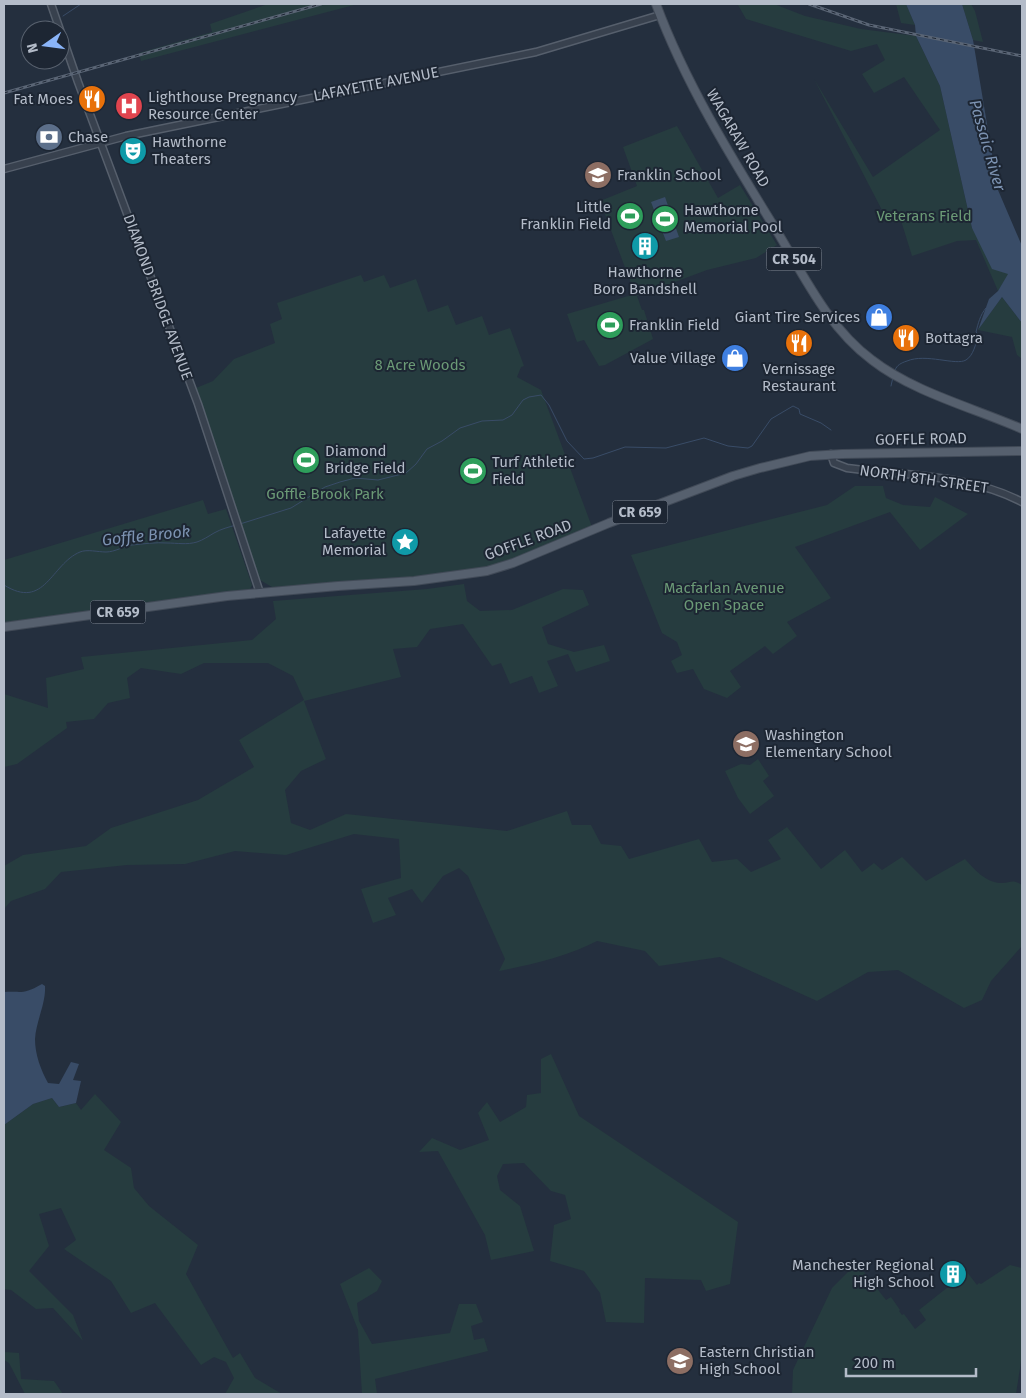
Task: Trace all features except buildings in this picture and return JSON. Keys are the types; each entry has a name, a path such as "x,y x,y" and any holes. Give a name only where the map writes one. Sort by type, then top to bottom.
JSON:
{"main road":[{"name":"WAGARAW ROAD","path":"656,4 690,79 725,146 837,327 850,342 873,361 893,374 1022,429"},
{"name":"GOFFLE ROAD","path":"4,627 260,593 414,581 496,569 733,476 787,461 831,454 1022,451"}],"street":[{"name":"DIAMOND BRIDGE AVENUE","path":"52,4 100,142 194,394 260,593"},
{"name":"LAFAYETTE AVENUE","path":"4,169 100,142 262,107 536,52 660,15"},
{"name":"NORTH 8TH STREET","path":"831,454 834,463 847,468 974,484 995,489 1022,502"}],"green space":[{"path":"268,4 358,4 141,61 139,53 212,32 210,24"},
{"name":"Veterans Field","path":"731,4 774,4 805,16 861,29 916,36 940,86 972,228 1009,274 998,291 976,240 957,241 912,256 898,211 884,214 814,79 873,177 940,130 904,77 874,93 862,74 885,60 877,44 851,51 746,19 738,5"},
{"path":"896,4 906,4 915,25 901,23"},
{"path":"962,4 971,4 975,11 983,42 973,40"},
{"path":"677,126 718,198 740,185 777,245 756,258 707,270 637,296 642,310 644,310 653,339 605,365 599,366 584,340 577,342 567,314 635,294 600,201 637,186 623,147"},
{"name":"Goffle Brook Park","path":"361,275 364,282 384,275 390,288 416,279 428,312 448,305 456,325 482,316 489,335 510,328 524,366 521,367 517,377 541,390 592,527 498,565 459,573 378,582 272,587 260,580 196,388 213,381 234,359 275,343 270,324 282,319 277,303"},
{"path":"1002,297 1022,323 1022,359 1017,355 1012,337 978,330"},
{"name":"Macfarlan Avenue Open Space","path":"855,486 883,486 886,498 903,505 930,507 935,497 968,514 920,550 890,512 795,547 831,598 787,622 797,636 773,654 765,646 730,671 741,687 727,698 704,689 693,669 677,673 671,661 682,655 677,642 662,633 631,555 827,505"},
{"name":"Goffle Brook Park","path":"203,500 208,514 226,509 252,585 250,589 40,620 4,623 4,560"},
{"path":"464,584 467,601 480,611 512,610 563,589 583,590 589,605 542,627 548,644 574,652 604,645 610,661 576,672 568,654 547,661 558,686 539,693 532,676 510,684 501,663 492,666 463,624 430,629 417,647 393,649 401,677 304,701 326,759 301,771 285,790 291,823 310,830 346,814 507,831 567,811 572,825 591,825 601,844 621,846 629,859 699,839 712,862 737,859 751,872 781,859 768,840 787,827 821,869 845,850 862,872 874,863 882,870 902,857 926,881 965,859 989,880 1000,883 1013,882 1022,885 1022,946 991,981 982,1000 964,1008 898,970 868,972 817,1001 720,957 659,966 645,951 597,941 562,956 499,971 505,959 468,876 459,868 443,876 422,903 412,889 388,898 396,915 373,923 361,889 401,878 399,839 354,834 286,855 235,851 185,864 127,865 61,872 45,889 11,901 4,909 4,866 23,855 86,846 111,828 198,800 254,767 239,740 304,700 293,676 268,663 204,663 181,674 141,668 127,678 130,698 108,703 94,719 66,722 67,728 17,764 4,767 4,694 48,708 46,678 84,669 81,657 252,640 276,619 273,601 427,589"},
{"path":"758,759 769,776 763,781 774,796 750,814 738,798 725,771 741,764 750,765"},
{"path":"551,1054 579,1116 738,1222 730,1284 706,1291 701,1280 645,1278 644,1323 606,1322 600,1293 584,1271 550,1261 554,1225 571,1219 565,1195 551,1191 524,1163 503,1164 497,1176 500,1190 520,1206 534,1251 491,1260 485,1235 438,1151 419,1152 432,1138 460,1150 489,1140 478,1113 487,1102 500,1122 526,1107 527,1095 541,1093 541,1059"},
{"path":"95,1094 121,1122 104,1150 131,1168 134,1188 149,1206 198,1245 186,1274 233,1358 240,1353 255,1378 282,1394 225,1394 234,1378 226,1362 214,1357 201,1365 155,1303 131,1313 111,1281 64,1249 76,1240 61,1208 39,1214 49,1246 29,1271 73,1315 83,1341 53,1308 36,1309 11,1290 4,1289 4,1125 33,1104 52,1098 59,1107 76,1103 81,1110"},
{"path":"857,1263 886,1300 891,1297 902,1315 904,1314 915,1329 926,1320 919,1310 967,1272 977,1285 1010,1265 1022,1268 1022,1355 1016,1394 792,1394 793,1370 832,1288"},
{"path":"369,1268 382,1281 377,1291 357,1303 359,1321 372,1344 450,1333 459,1304 476,1304 483,1322 471,1326 474,1340 484,1338 488,1351 375,1379 377,1394 362,1394 358,1330 340,1284"},
{"path":"4,1352 19,1353 21,1379 54,1381 63,1394 25,1394 9,1363 4,1360"}],"water":[{"name":"Passaic River","path":"906,4 962,4 973,40 998,190 1022,246 1022,323 1002,297 978,330 989,299 998,291 1008,274 992,269 972,228 940,86 916,36 915,25"},
{"name":"Hawthorne Memorial Pool","path":"665,197 679,237 666,241 651,202"},
{"path":"42,984 45,986 45,993 35,1039 37,1057 48,1083 59,1084 71,1062 79,1064 73,1080 81,1081 76,1103 59,1107 52,1098 33,1104 4,1125 4,992 27,991"}],"waterway":[{"path":"63,16 81,4"},
{"name":"Goffle Brook","path":"895,370 901,363 915,359 923,358 955,362 966,360 974,349 979,336 976,332 978,323 986,308"},
{"name":"Goffle Brook","path":"891,386 893,377"},
{"name":"Goffle Brook","path":"240,524 291,508 325,487 340,482 355,478 378,480 406,473 416,464 427,449 460,428 482,421 503,420 512,415 523,400 541,395 549,405 567,441 584,459 593,458 625,447 666,448 704,438 728,446 748,448 752,446 771,419 793,406 799,409 800,414 821,423 831,430"},
{"name":"Goffle Brook","path":"4,585 18,592 29,592 38,589 70,558 83,551 109,552 129,546 150,543 193,543 219,530 236,525"}],"railway":[{"path":"4,93 321,4"},
{"path":"809,4 869,25 1022,56"}],"place":[{"name":"Fat Moes","path":"92,99"},
{"name":"Lighthouse Pregnancy Resource Center","path":"129,106"},
{"name":"Chase","path":"49,137"},
{"name":"Hawthorne Theaters","path":"133,151"},
{"name":"Franklin School","path":"598,175"},
{"name":"Little Franklin Field","path":"630,216"},
{"name":"Hawthorne Memorial Pool","path":"665,219"},
{"name":"Hawthorne Boro Bandshell","path":"645,246"},
{"name":"Giant Tire Services","path":"879,317"},
{"name":"Franklin Field","path":"610,325"},
{"name":"Bottagra","path":"906,338"},
{"name":"Vernissage Restaurant","path":"799,343"},
{"name":"Value Village","path":"735,358"},
{"name":"Diamond Bridge Field","path":"306,460"},
{"name":"Turf Athletic Field","path":"473,471"},
{"name":"Lafayette Memorial","path":"405,542"},
{"name":"Washington Elementary School","path":"746,744"},
{"name":"Manchester Regional High School","path":"953,1274"},
{"name":"Eastern Christian High School","path":"680,1361"}],"park label":[{"name":"8 Acre Woods","path":"420,365"}]}
